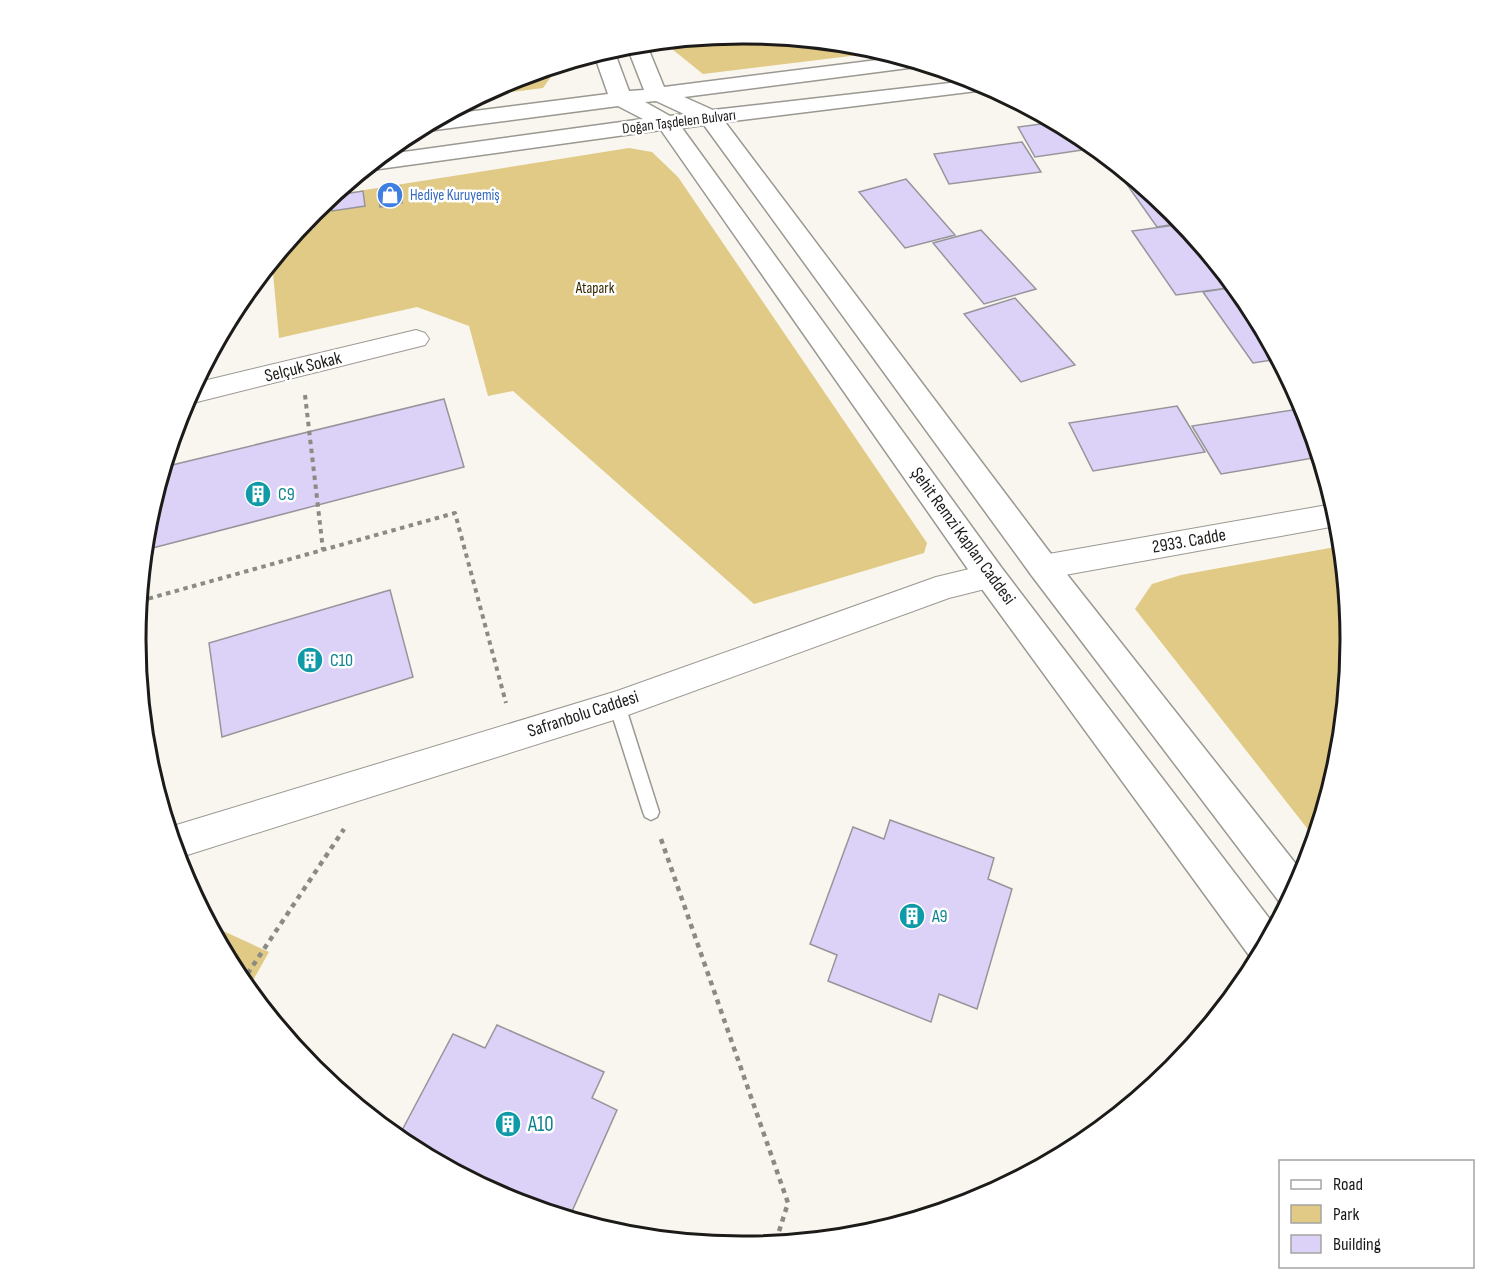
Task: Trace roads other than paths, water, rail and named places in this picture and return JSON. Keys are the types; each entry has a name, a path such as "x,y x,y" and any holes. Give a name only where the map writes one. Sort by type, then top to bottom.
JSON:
{"main road":[{"path":"640,53 657,93 710,117 1043,567 1288,883"},
{"path":"607,60 620,98 667,123"},
{"name":"Doğan Taşdelen Bulvarı","path":"449,121 895,64"},
{"name":"Doğan Taşdelen Bulvarı","path":"389,161 710,117 967,87"},
{"name":"Şehit Remzi Kaplan Caddesi","path":"667,123 990,576 1260,938"},
{"path":"990,576 1043,567"}],"street":[{"name":"Selçuk Sokak","path":"201,391 416,339"},
{"name":"2933. Cadde","path":"1043,567 1326,517"},
{"name":"Safranbolu Caddesi","path":"181,840 616,705 947,586 990,576"}],"lane":[{"path":"616,705 651,812"}],"place":[{"name":"Hediye Kuruyemiş","path":"390,195"},
{"name":"C9","path":"258,494"},
{"name":"C10","path":"310,660"},
{"name":"A9","path":"912,916"},
{"name":"A10","path":"508,1124"}],"park label":[{"name":"Atapark","path":"595,288"}]}
